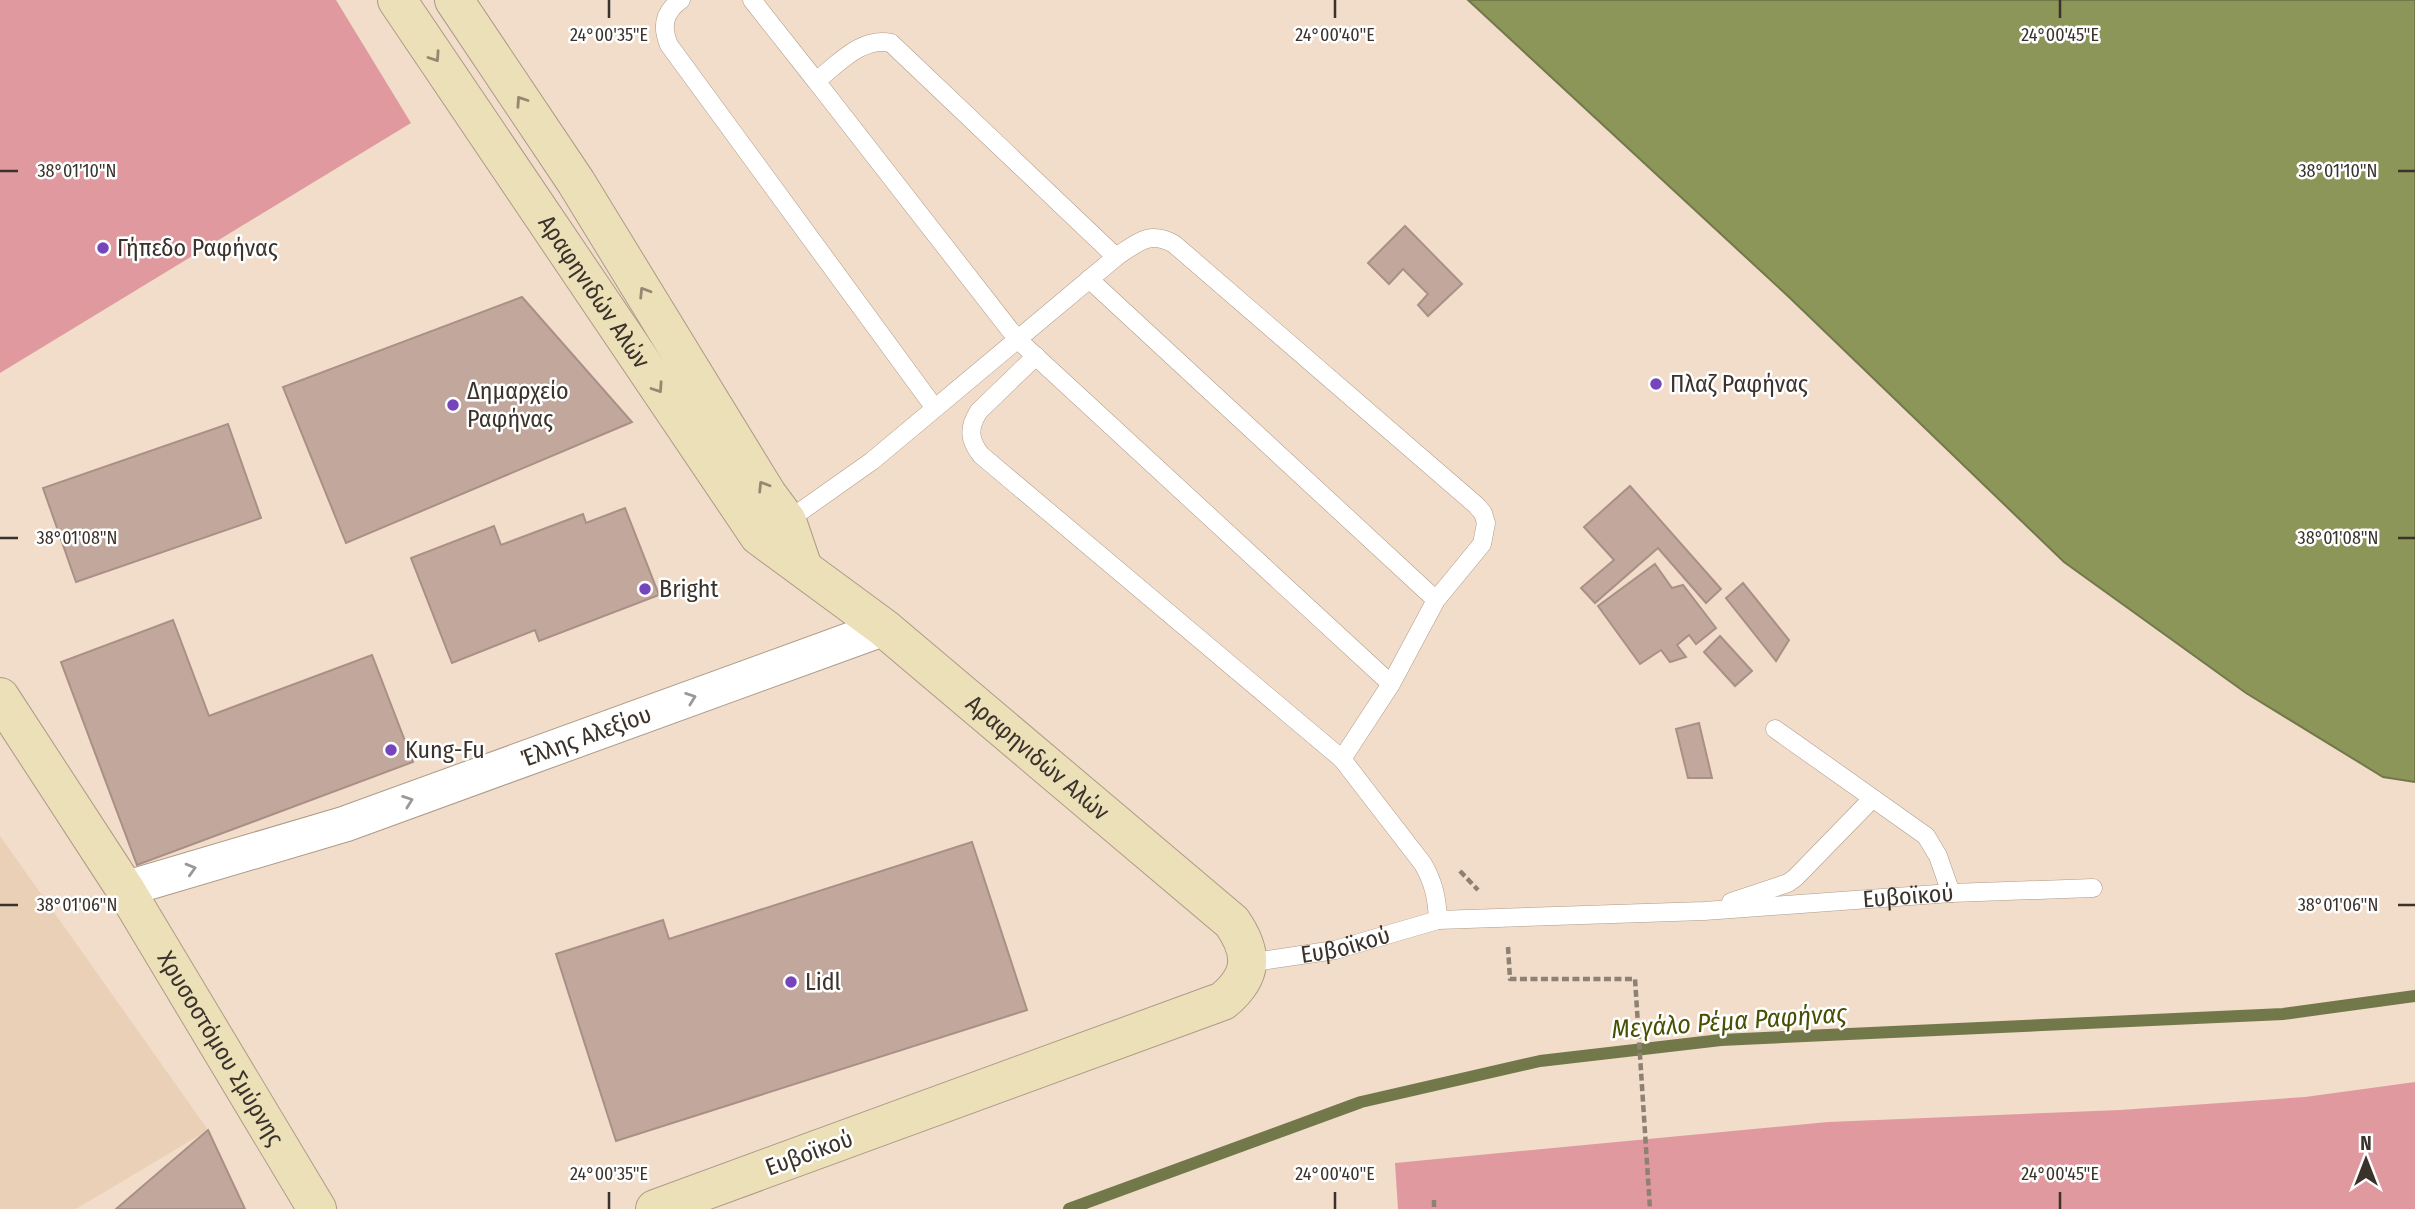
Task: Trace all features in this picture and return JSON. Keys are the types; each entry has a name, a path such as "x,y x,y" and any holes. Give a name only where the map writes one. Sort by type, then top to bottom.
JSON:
{"street":[{"name":"Αραφηνιδών Αλών","path":"397,0 759,536 884,628 1232,922 1248,949 1247,962"},
{"name":"Αραφηνιδών Αλών","path":"454,0 576,182 767,494 787,521 803,568"},
{"name":"Έλλης Αλεξίου","path":"125,888 345,824 884,628"},
{"name":"Χρυσοστόμου Σμύρνης","path":"0,697 125,888 317,1209"},
{"name":"Ευβοϊκού","path":"655,1209 1223,1001 1237,990 1245,977 1247,962"}],"lane":[{"path":"681,0 669,10 664,21 664,33 669,45 934,407"},
{"path":"752,0 1017,339 1391,684"},
{"path":"816,81 861,47 881,41 891,43 1116,257"},
{"path":"787,521 872,461 1116,257 1147,238 1157,237 1174,244 1483,513 1486,523 1482,544 1436,600 1391,684 1342,759"},
{"path":"1089,279 1436,600"},
{"path":"1036,356 979,411 972,421 970,434 973,445 981,455 1342,759 1423,864 1433,881 1438,920"},
{"path":"1775,729 1926,836 1933,845 1951,892"},
{"path":"1704,911 1788,883 1872,799"},
{"name":"Ευβοϊκού","path":"1247,962 1335,950 1438,920 1704,911 1951,892 2093,888"}],"path":[{"path":"1635,979 1650,1209"},
{"path":"1433,1200 1433,1209"}],"shaded area":[{"name":"Γήπεδο Ραφήνας","path":"0,0 336,0 411,123 0,373"},
{"path":"1468,0 2415,0 2415,782 2383,777 2246,693 2064,562 1790,298"},
{"path":"0,836 208,1130 76,1209 0,1209"},
{"path":"2415,1082 2415,1209 1398,1209 1395,1163 1828,1122 2120,1110 2305,1097"}],"building":[{"path":"1405,226 1462,284 1428,316 1418,305 1428,294 1403,269 1389,284 1368,263"},
{"name":"Δημαρχείο Ραφήνας","path":"522,297 632,422 346,543 283,387"},
{"path":"228,424 261,518 76,582 43,488"},
{"path":"1630,486 1721,589 1706,603 1658,548 1595,603 1581,588 1614,560 1584,527"},
{"path":"625,508 659,595 539,641 535,630 452,663 411,558 494,526 501,545 583,514 586,523"},
{"path":"1655,564 1672,588 1683,585 1716,628 1696,644 1689,635 1677,645 1686,657 1670,662 1661,650 1640,664 1598,606"},
{"path":"1743,583 1789,640 1776,661 1726,598"},
{"path":"173,620 209,716 372,655 413,762 137,865 61,662"},
{"path":"1720,636 1752,671 1735,686 1704,652"},
{"path":"1699,723 1712,778 1688,778 1676,729"},
{"name":"Lidl","path":"972,842 1027,1010 616,1141 556,954 663,920 669,939"},
{"path":"208,1130 245,1209 116,1209"}],"waterway":[{"name":"Μεγάλο Ρέμα Ραφήνας","path":"1069,1209 1361,1102 1540,1061 1721,1040 2283,1014 2415,996"}],"place":[{"name":"Γήπεδο Ραφήνας","path":"103,248"},
{"name":"Πλαζ Ραφήνας","path":"1656,384"},
{"name":"Δημαρχείο Ραφήνας","path":"453,405"},
{"name":"Bright","path":"645,589"},
{"name":"Kung-Fu","path":"391,750"},
{"name":"Lidl","path":"791,982"}]}
